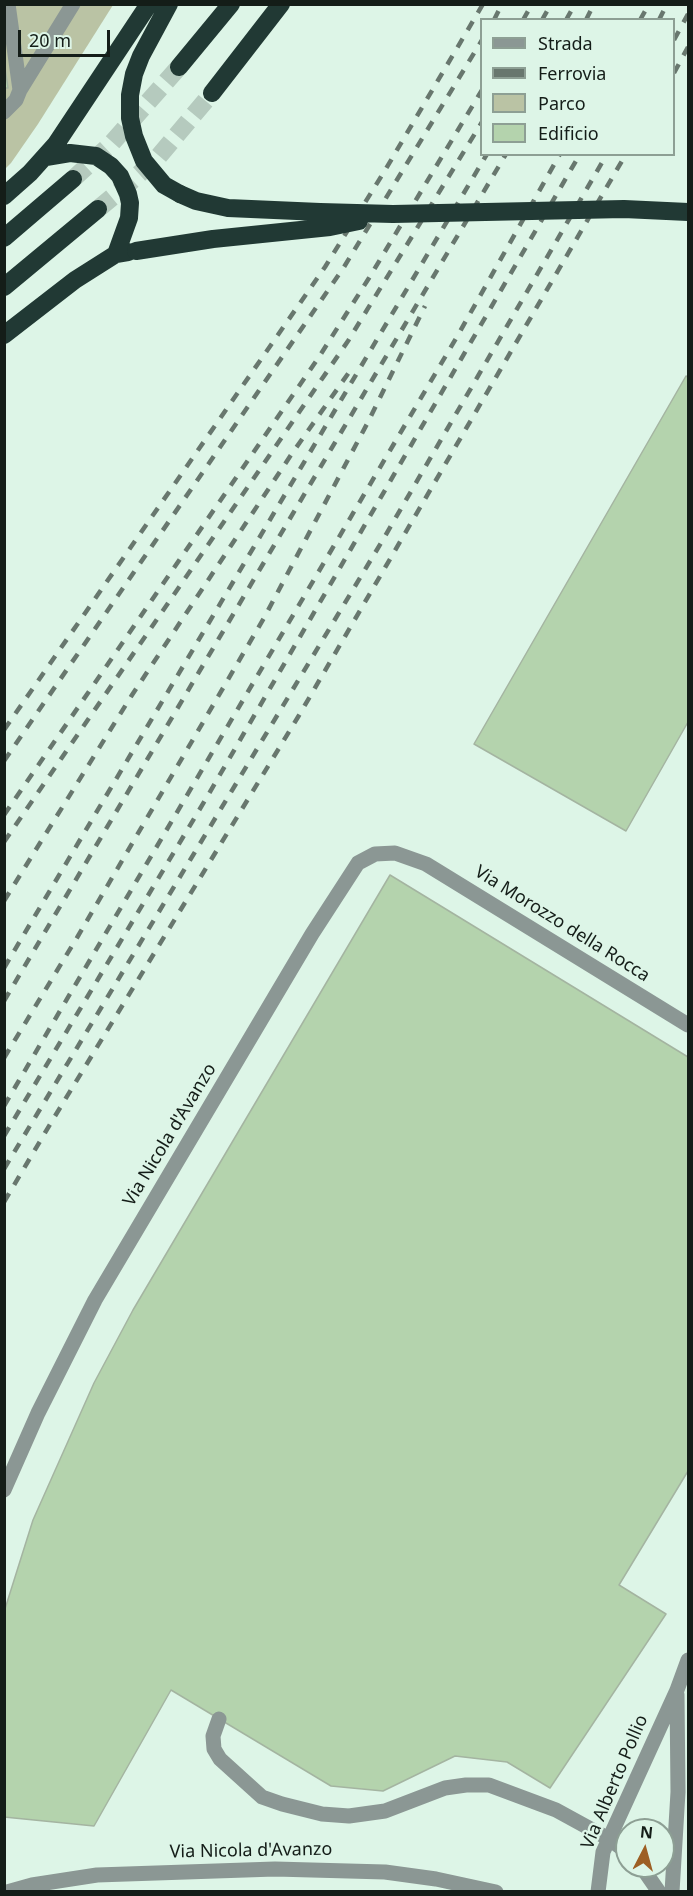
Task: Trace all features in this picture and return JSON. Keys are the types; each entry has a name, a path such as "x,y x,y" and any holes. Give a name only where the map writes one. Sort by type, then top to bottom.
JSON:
{"highway":[{"path":"4,196 46,157 81,109 149,4"},
{"path":"169,4 134,74 130,95 130,118 144,161 164,185 180,194 213,206 228,208 393,214 624,209 688,212"},
{"path":"179,67 231,4"},
{"path":"212,93 281,4"},
{"path":"46,157 70,153 96,156 109,164 120,176 130,204 129,218 116,254"},
{"path":"4,238 73,179"},
{"path":"4,287 98,209"},
{"path":"4,335 46,301 116,254 213,239 330,226 393,214"}],"street":[{"path":"8,4 20,90"},
{"path":"4,112 16,100 73,4"},
{"name":"Via Nicola d'Avanzo","path":"4,1490 38,1413 95,1300 352,870 366,858 375,854 395,853 416,858"},
{"name":"Via Morozzo della Rocca","path":"416,858 688,1024"},
{"name":"Via Alberto Pollio","path":"598,1892 603,1852 677,1690 688,1660"},
{"name":"Via Alberto Pollio","path":"672,1892 678,1792 677,1690"},
{"path":"219,1719 213,1736 214,1749 220,1759 262,1797 282,1804 322,1814 349,1816 385,1811 446,1788 489,1785 556,1810 615,1843"},
{"name":"Via Nicola d'Avanzo","path":"7,1892 32,1885 97,1875 264,1869 385,1872 436,1879 496,1892"},
{"path":"649,1878 658,1892"}],"green space":[{"path":"5,5 113,5 38,124 5,169"}],"building":[{"path":"4,61 8,88 4,88"},
{"path":"686,376 688,377 688,722 626,831 474,744"},
{"path":"390,875 688,1057 688,1471 619,1585 666,1614 550,1788 507,1762 455,1756 383,1791 331,1786 171,1690 94,1826 4,1817 4,1612 33,1520 94,1383 133,1310"}],"tunnel":[{"path":"73,179 111,144 179,67"},
{"path":"98,209 159,156 212,93"}],"railway":[{"path":"4,730 325,267 483,4"},
{"path":"495,18 502,4"},
{"path":"524,18 532,4"},
{"path":"543,18 551,4"},
{"path":"567,18 575,4"},
{"path":"587,18 594,4"},
{"path":"641,18 649,4"},
{"path":"660,18 667,4"},
{"path":"675,38 688,14"},
{"path":"4,761 344,267 480,43"},
{"path":"675,71 688,47"},
{"path":"4,815 319,357 480,93"},
{"path":"4,842 348,341 480,125"},
{"path":"4,968 486,156"},
{"path":"4,1001 505,156"},
{"path":"4,1106 458,335 559,156"},
{"path":"4,1136 207,797 579,156"},
{"path":"4,1169 381,543 606,156"},
{"path":"4,1202 298,717 625,156"},
{"path":"4,1058 264,618 368,422 425,306"},
{"path":"4,901 132,695 291,455 352,368"}]}
